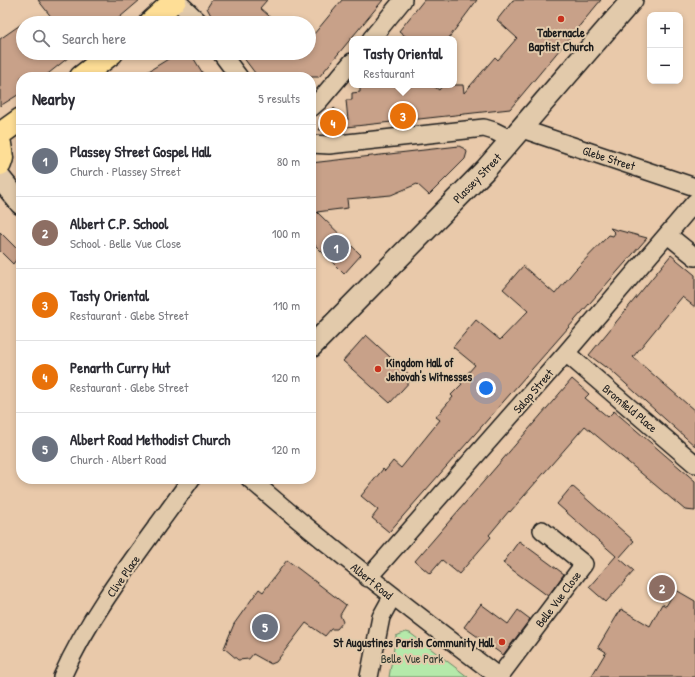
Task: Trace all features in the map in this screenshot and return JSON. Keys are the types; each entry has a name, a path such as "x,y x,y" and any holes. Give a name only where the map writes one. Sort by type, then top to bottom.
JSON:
{"main road":[{"path":"158,16 175,0"},
{"path":"87,72 103,60"},
{"path":"0,134 16,123"},
{"path":"0,144 2,158 0,164"}],"street":[{"path":"175,0 192,16"},
{"path":"373,36 403,0"},
{"name":"Plassey Street","path":"316,342 485,170 517,135 632,0"},
{"path":"226,60 235,72"},
{"path":"316,104 349,66"},
{"name":"Glebe Street","path":"316,144 329,145 484,128 517,135 695,187"},
{"path":"0,178 16,198"},
{"name":"Salop Street","path":"368,578 566,353 695,202"},
{"path":"668,235 695,257"},
{"name":"Bromfield Place","path":"566,353 695,464"},
{"name":"Clive Place","path":"62,677 82,637 102,605 187,484"},
{"name":"Albert Road","path":"256,484 368,578 499,677"},
{"name":"Belle Vue Close","path":"499,677 584,564 542,530"},
{"path":"369,677 381,617 392,597"}],"green space":[{"name":"Belle Vue Park","path":"406,632 410,633 468,677 389,677 396,636"}],"building":[{"path":"38,0 140,0 121,16 51,16"},
{"path":"212,0 267,0 260,8 269,16 211,16 207,8"},
{"path":"342,0 383,0 353,36 349,36 349,41 319,77 316,77 316,72 254,72 245,60 316,60 316,32"},
{"path":"424,0 477,0 450,36 405,36 399,31"},
{"path":"513,0 601,0 510,109 319,130 334,108 348,120 346,100 352,100 352,93 360,92 360,88 436,88 439,90 441,88 457,88 457,85 463,85 464,93 495,57 498,60 517,38 497,20"},
{"path":"16,28 16,60 65,60 50,72 16,72 16,96 0,106 0,39"},
{"path":"167,60 195,60 202,72 147,72"},
{"path":"459,146 467,152 465,159 429,195 417,184 391,195 347,199 348,208 317,212 361,255 344,274 316,246 316,162"},
{"path":"610,228 647,238 389,532 372,518 378,510 361,496 383,469 385,471 393,461 401,468 440,420 436,417 453,397 451,395 462,384 460,382 475,365 453,347 476,320 500,340 528,311 503,289 523,266 555,294 575,270 609,235 613,236 615,233"},
{"path":"0,232 16,248 16,260 13,264 0,251"},
{"path":"671,255 695,275 695,307 682,297 633,357 695,411 695,446 606,366 605,367 589,355"},
{"name":"Kingdom Hall of Jehovah's Witnesses","path":"366,335 413,378 390,403 343,361"},
{"path":"572,379 589,394 585,398 608,417 614,411 695,481 695,511 685,510 585,426 510,512 509,511 489,535 491,537 459,574 442,560 430,574 415,561"},
{"path":"572,486 634,541 619,558 634,571 606,602 589,587 616,556 557,504"},
{"path":"519,541 564,574 548,596 503,563"},
{"path":"287,560 346,605 340,615 343,622 337,629 331,629 325,636 306,623 276,662 271,664 253,654 249,659 238,660 224,648 234,624 259,589 263,592"},
{"path":"676,590 695,601 695,677 591,677 606,652 598,647 621,609 650,626 662,604 666,606"},
{"name":"St Augustines Parish Community Hall","path":"481,604 508,624 518,610 530,619 503,655 464,627"}],"place":[{"name":"Tabernacle Baptist Church","path":"561,19"},
{"name":"Tasty Oriental","path":"403,116"},
{"name":"Penarth Curry Hut","path":"333,123"},
{"name":"Plassey Street Gospel Hall","path":"336,248"},
{"name":"Kingdom Hall of Jehovah's Witnesses","path":"378,369"},
{"name":"Albert C.P. School","path":"662,588"},
{"name":"Albert Road Methodist Church","path":"265,627"},
{"name":"St Augustines Parish Community Hall","path":"502,642"}]}
